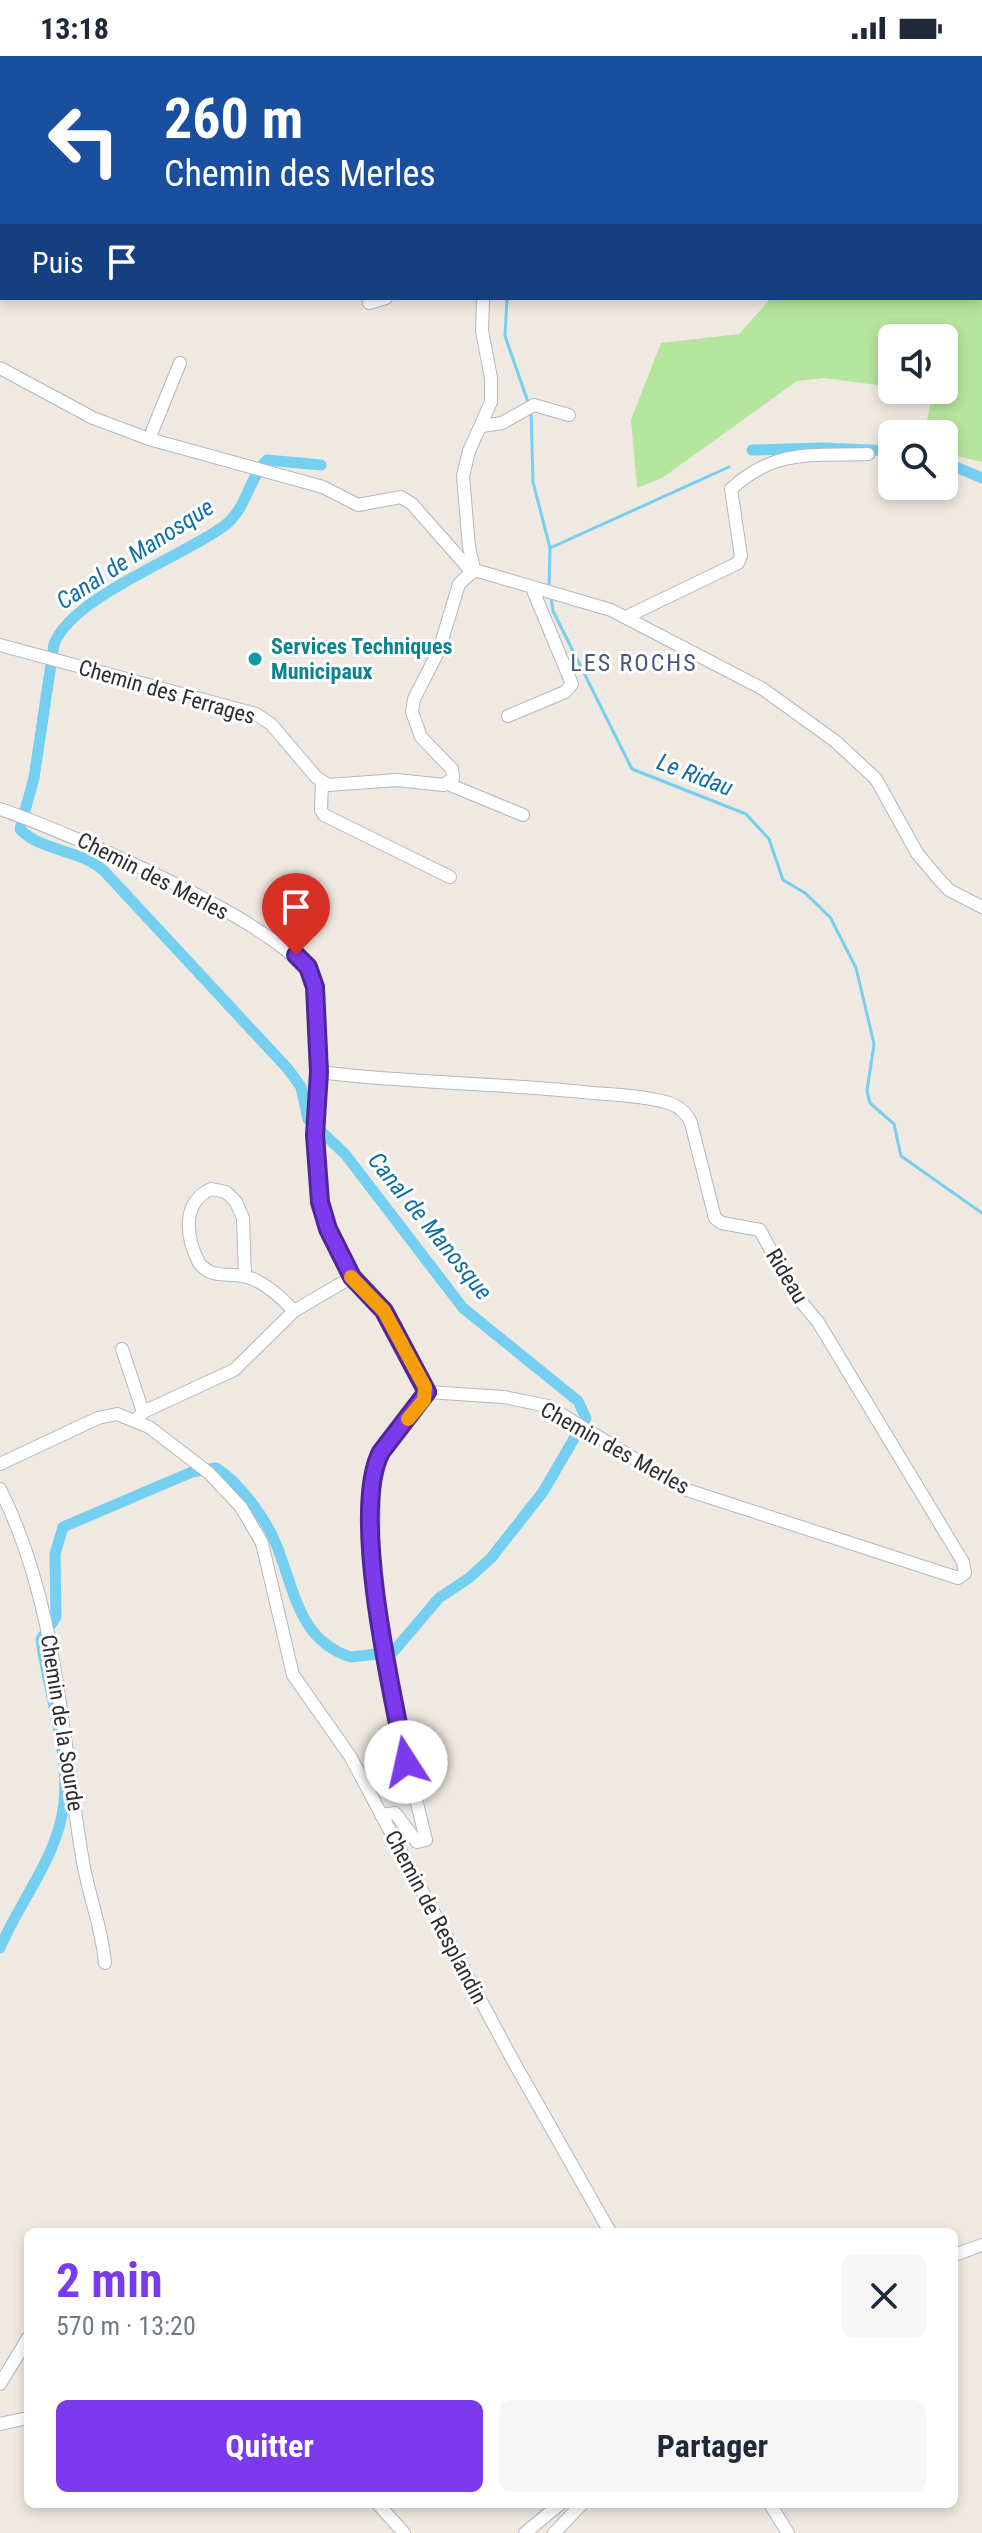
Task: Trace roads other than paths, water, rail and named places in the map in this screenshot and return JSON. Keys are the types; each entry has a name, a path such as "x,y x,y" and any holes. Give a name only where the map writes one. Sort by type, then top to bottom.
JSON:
{"street":[{"path":"369,303 379,300"},
{"path":"473,568 463,476 492,390 482,331 483,300"},
{"path":"149,439 180,363"},
{"path":"0,368 93,418 149,439 323,487 358,505 393,497 406,499 473,568 626,617 763,689 835,741 882,787 917,853 949,890 982,907"},
{"path":"482,426 502,423 530,406 569,415"},
{"path":"626,617 738,563 741,556 731,489 753,469 778,458 868,454"},
{"path":"448,784 452,769 421,737 412,712 414,699 439,650 459,584 473,568"},
{"path":"508,716 565,692 572,684 543,591"},
{"name":"Chemin des Ferrages","path":"0,645 256,714 283,736 322,782"},
{"path":"450,877 324,815 321,810 322,782 337,786 397,780 448,784 523,815"},
{"name":"Chemin des Merles","path":"6,811 139,866 263,933 296,955 314,979 319,1072 315,1135 320,1202 328,1229 352,1277 384,1311 427,1392 529,1401 552,1408 684,1489 834,1540"},
{"name":"Rideau","path":"319,1072 407,1083 502,1084 620,1096 656,1100 683,1111 691,1123 715,1218 725,1224 760,1230 793,1292 818,1322 963,1562 965,1573 961,1577 949,1577 834,1540"},
{"path":"245,1276 242,1213 226,1192 211,1189 195,1199 188,1214 197,1258 213,1274 245,1276 277,1294 294,1311"},
{"path":"0,1464 13,1461 102,1417 117,1414 139,1416 234,1370 294,1311 352,1277"},
{"path":"122,1349 139,1416"},
{"path":"381,1815 395,1813 417,1842 426,1840 406,1762 372,1578 374,1471 381,1452 427,1392"},
{"name":"Chemin de Resplandin","path":"139,1416 209,1473 241,1507 262,1543 293,1675 350,1756 608,2228"},
{"name":"Chemin de la Sourde","path":"0,1489 22,1538 46,1624 82,1858 105,1963"},
{"path":"958,2254 982,2245"},
{"path":"0,2384 24,2345"},
{"path":"0,2424 24,2419"},
{"path":"382,2508 404,2533"},
{"path":"525,2533 555,2508"},
{"path":"554,2533 578,2508"},
{"path":"772,2508 788,2533"}],"waterway":[{"name":"Le Ridau","path":"507,300 505,336 528,402"},
{"name":"Le Ridau","path":"531,409 533,482 550,548 549,587"},
{"name":"Canal de Manosque","path":"752,450 878,450"},
{"name":"Canal de Manosque","path":"0,1948 54,1842 64,1803 64,1762 41,1639 56,1617 55,1554 63,1527 192,1472 216,1468 251,1502 266,1524 300,1611 319,1639 351,1657 393,1652 439,1598 469,1578 491,1558 543,1492 586,1418 578,1401 463,1308 345,1154 308,1119 301,1087 288,1069 105,872 96,864 39,842 20,829 34,778 54,644 65,627 105,594 224,526 238,511 267,460 321,465"},
{"path":"550,548 729,467"},
{"name":"Canal de Manosque","path":"958,468 982,478"},
{"name":"Le Ridau","path":"551,598 553,611 632,769 746,814 769,839 783,880 805,893 830,917 856,968 874,1044 867,1091 870,1103 894,1124 901,1156 982,1213"}],"place":[{"name":"Services Techniques Municipaux","path":"255,659"}],"district":[{"name":"LES ROCHS","path":"634,663"}]}
